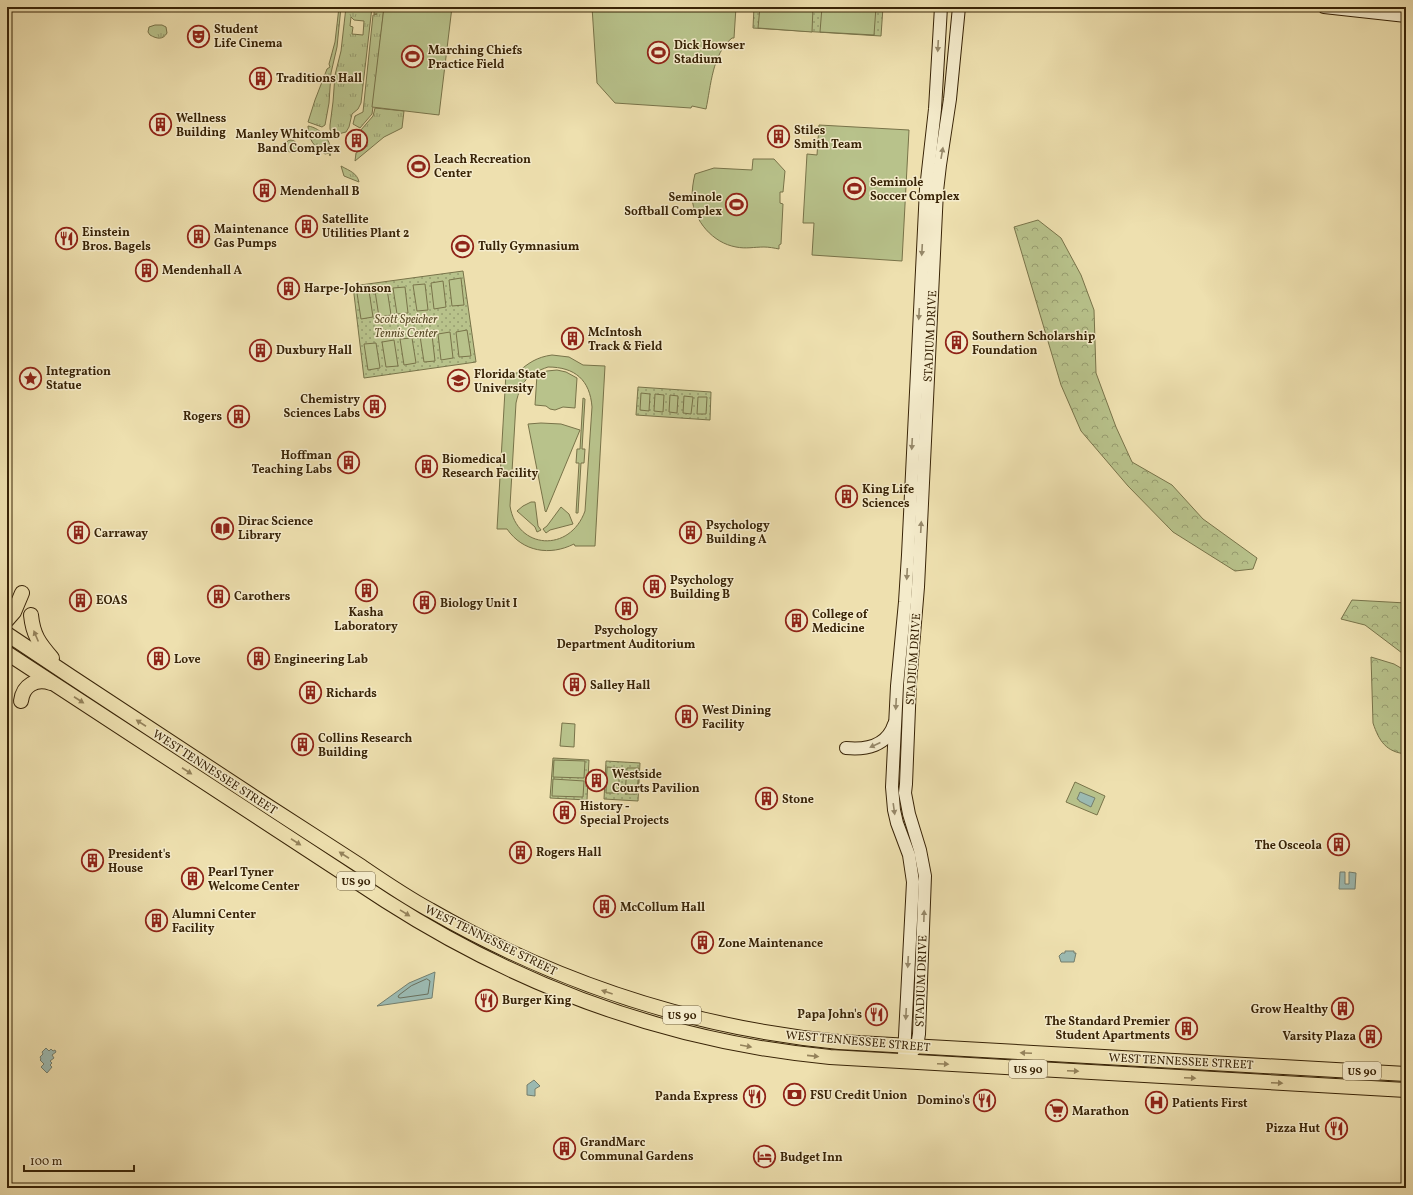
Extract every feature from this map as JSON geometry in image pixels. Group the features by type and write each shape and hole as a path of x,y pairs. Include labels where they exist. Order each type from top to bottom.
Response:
{"main road":[{"name":"STADIUM DRIVE","path":"910,1046 920,1026 925,876 920,850 909,814 905,793 911,672 918,587 930,226 927,175 934,116 940,7"},
{"name":"STADIUM DRIVE","path":"910,1046 913,882 909,855 898,828 894,810 892,787 895,722 905,602 930,226 950,106 959,7"},
{"path":"958,21 965,7"},
{"path":"1324,7 1406,16"},
{"path":"7,620 14,612 22,592"},
{"path":"31,616 34,632 38,642 67,674"},
{"name":"WEST TENNESSEE STREET","path":"7,634 410,899 515,954 566,976 650,1006 702,1020 765,1032 840,1042 1406,1074"},
{"name":"WEST TENNESSEE STREET","path":"7,653 409,915 474,952 521,976 566,995 651,1024 696,1036 790,1053 848,1059 1406,1090"},
{"path":"21,701 21,696 26,689 37,681 44,681 54,684"},
{"path":"846,748 866,748 877,745 886,738 895,722"},
{"path":"904,1062 910,1046"}],"green space":[{"path":"339,7 341,7 337,47 331,73 329,103 325,125 322,127 308,122 327,69 330,67 329,64 335,42"},
{"path":"346,7 372,7 361,103 358,109 352,114 349,127 346,132 338,134 331,132 330,125 335,75 341,51","holes":["351,17 354,20 364,21 363,35 352,34 353,27 350,26"]},
{"path":"374,7 384,7 373,107 372,114 360,128 353,124 355,116 363,112 373,15 377,14 374,14"},
{"name":"Marching Chiefs Practice Field","path":"384,7 452,7 439,115 372,107"},
{"name":"Dick Howser Stadium","path":"592,7 736,7 734,38 732,38 725,45 716,61 706,109 692,106 691,108 615,103 597,83"},
{"path":"754,7 883,7 881,36 753,28"},
{"path":"760,7 813,7 812,32 758,28"},
{"path":"822,7 876,7 874,35 820,32"},
{"path":"162,25 166,27 167,33 164,37 157,38 150,35 148,32 149,27"},
{"path":"375,108 404,111 402,128 384,137 355,161 356,153 367,146 361,137 360,131 373,116"},
{"name":"Seminole Soccer Complex","path":"819,125 909,130 902,261 812,255 814,223 803,223 807,154 817,155"},
{"path":"308,126 313,127 325,136 330,146 330,156 329,153 325,154 312,142 309,135"},
{"path":"289,140 293,140 297,146 293,152 289,152 285,148 285,144"},
{"name":"Seminole Softball Complex","path":"753,159 774,159 785,171 783,192 780,192 780,203 783,204 781,244 779,245 779,249 766,247 740,248 728,245 712,236 696,215 692,198 695,174 714,168 752,170"},
{"path":"341,166 355,174 359,182 344,176"},
{"path":"1038,220 1061,238 1081,275 1094,310 1096,373 1116,427 1132,462 1172,485 1203,519 1257,558 1253,569 1235,571 1173,532 1128,486 1081,431 1061,385 1014,227"},
{"name":"Scott Speicher Tennis Center","path":"463,271 476,362 364,378 353,286"},
{"path":"461,278 464,305 452,306 449,280"},
{"path":"443,281 446,307 434,309 431,283"},
{"path":"425,284 428,310 417,311 413,285"},
{"path":"405,287 408,313 397,314 393,288"},
{"path":"387,289 391,315 379,317 375,291"},
{"path":"369,291 373,317 361,319 357,293"},
{"path":"467,330 471,356 459,357 456,332"},
{"path":"450,332 453,358 441,360 438,334"},
{"path":"432,335 435,361 424,362 420,336"},
{"path":"412,338 416,363 404,365 400,339"},
{"path":"394,340 398,366 386,367 382,342"},
{"path":"376,343 380,368 368,370 364,344"},
{"path":"552,355 569,357 583,365 605,366 595,546 575,546 574,544 565,548 546,551 538,550 521,543 513,537 507,529 497,529 506,373 517,373 533,361","holes":["548,367 566,369 579,377 584,382 591,398 592,407 585,511 578,525 568,534 557,539 544,541 533,538 523,531 515,521 510,506 516,403 520,389 526,379 535,372"]},
{"path":"557,370 566,372 577,378 575,408 563,407 555,410 546,406 535,405 537,375 547,371"},
{"path":"638,387 711,392 710,420 636,415"},
{"path":"641,393 650,394 649,411 640,410"},
{"path":"655,394 664,395 663,412 654,411"},
{"path":"670,395 678,396 677,413 669,412"},
{"path":"684,396 693,397 691,414 683,413"},
{"path":"698,397 707,397 706,414 697,414"},
{"path":"583,398 585,399 582,449 585,449 584,463 581,463 578,513 576,513 579,463 576,463 577,449 580,449"},
{"path":"528,424 561,424 580,430 546,512"},
{"path":"531,502 535,502 538,526 541,530 537,532 535,527 517,511"},
{"path":"561,507 569,514 573,524 550,530 546,533 543,529"},
{"path":"1352,600 1406,603 1406,656 1365,625 1341,619"},
{"path":"1371,657 1394,664 1406,671 1406,754 1393,751 1388,748 1378,735 1373,723"},
{"path":"562,723 575,724 574,747 560,746"},
{"path":"553,758 589,760 587,800 550,798"},
{"path":"554,760 585,761 584,778 553,777"},
{"path":"606,761 640,763 638,801 604,799"},
{"path":"607,767 620,768 618,793 606,793"},
{"path":"627,768 639,768 637,794 625,794"},
{"path":"553,779 584,781 583,797 552,796"},
{"path":"1075,782 1105,796 1097,815 1066,802"}],"water":[{"path":"1080,792 1095,798 1091,807 1077,799"},
{"path":"1340,872 1345,872 1345,884 1349,884 1349,872 1356,873 1355,889 1339,889"},
{"path":"1065,951 1074,951 1074,953 1076,953 1074,962 1061,962 1059,956 1062,953 1065,953"},
{"path":"435,972 432,998 377,1006 409,983"},
{"path":"46,1048 49,1051 51,1049 53,1051 55,1050 56,1052 52,1055 54,1058 50,1061 52,1063 50,1065 52,1067 47,1073 41,1067 44,1064 40,1060 40,1057 43,1054 42,1052"},
{"path":"534,1080 540,1086 535,1089 535,1096 527,1095 527,1085"}],"place":[{"name":"Student Life Cinema","path":"198,36"},
{"name":"Dick Howser Stadium","path":"658,52"},
{"name":"Marching Chiefs Practice Field","path":"412,57"},
{"name":"Traditions Hall","path":"260,78"},
{"name":"Wellness Building","path":"161,125"},
{"name":"Stiles Smith Team","path":"779,137"},
{"name":"Manley Whitcomb Band Complex","path":"356,141"},
{"name":"Leach Recreation Center","path":"418,166"},
{"name":"Seminole Soccer Complex","path":"855,189"},
{"name":"Mendenhall B","path":"264,191"},
{"name":"Seminole Softball Complex","path":"737,204"},
{"name":"Satellite Utilities Plant 2","path":"306,226"},
{"name":"Maintenance Gas Pumps","path":"198,236"},
{"name":"Einstein Bros. Bagels","path":"66,239"},
{"name":"Tully Gymnasium","path":"463,246"},
{"name":"Mendenhall A","path":"146,270"},
{"name":"Harpe-Johnson","path":"289,288"},
{"name":"McIntosh Track & Field","path":"573,339"},
{"name":"Southern Scholarship Foundation","path":"957,343"},
{"name":"Duxbury Hall","path":"260,350"},
{"name":"Integration Statue","path":"31,378"},
{"name":"Florida State University","path":"459,381"},
{"name":"Chemistry Sciences Labs","path":"375,406"},
{"name":"Rogers","path":"238,416"},
{"name":"Hoffman Teaching Labs","path":"348,462"},
{"name":"Biomedical Research Facility","path":"426,466"},
{"name":"King Life Sciences","path":"847,496"},
{"name":"Dirac Science Library","path":"223,528"},
{"name":"Psychology Building A","path":"690,532"},
{"name":"Carraway","path":"78,533"},
{"name":"Psychology Building B","path":"655,587"},
{"name":"Kasha Laboratory","path":"366,591"},
{"name":"Carothers","path":"218,596"},
{"name":"EOAS","path":"80,600"},
{"name":"Biology Unit I","path":"425,603"},
{"name":"Psychology Department Auditorium","path":"626,609"},
{"name":"College of Medicine","path":"796,621"},
{"name":"Love","path":"158,659"},
{"name":"Engineering Lab","path":"258,659"},
{"name":"Salley Hall","path":"575,685"},
{"name":"Richards","path":"311,693"},
{"name":"West Dining Facility","path":"687,717"},
{"name":"Collins Research Building","path":"303,745"},
{"name":"Westside Courts Pavilion","path":"597,781"},
{"name":"Stone","path":"766,799"},
{"name":"History - Special Projects","path":"564,813"},
{"name":"The Osceola","path":"1338,845"},
{"name":"Rogers Hall","path":"521,852"},
{"name":"President's House","path":"92,861"},
{"name":"Pearl Tyner Welcome Center","path":"193,879"},
{"name":"McCollum Hall","path":"605,907"},
{"name":"Alumni Center Facility","path":"156,921"},
{"name":"Zone Maintenance","path":"703,943"},
{"name":"Burger King","path":"487,1000"},
{"name":"Grow Healthy","path":"1343,1009"},
{"name":"Papa John's","path":"877,1014"},
{"name":"The Standard Premier Student Apartments","path":"1186,1028"},
{"name":"Varsity Plaza","path":"1371,1036"},
{"name":"FSU Credit Union","path":"794,1095"},
{"name":"Panda Express","path":"754,1096"},
{"name":"Domino's","path":"985,1100"},
{"name":"Patients First","path":"1157,1103"},
{"name":"Marathon","path":"1057,1111"},
{"name":"Pizza Hut","path":"1336,1128"},
{"name":"GrandMarc Communal Gardens","path":"564,1149"},
{"name":"Budget Inn","path":"764,1157"}]}
